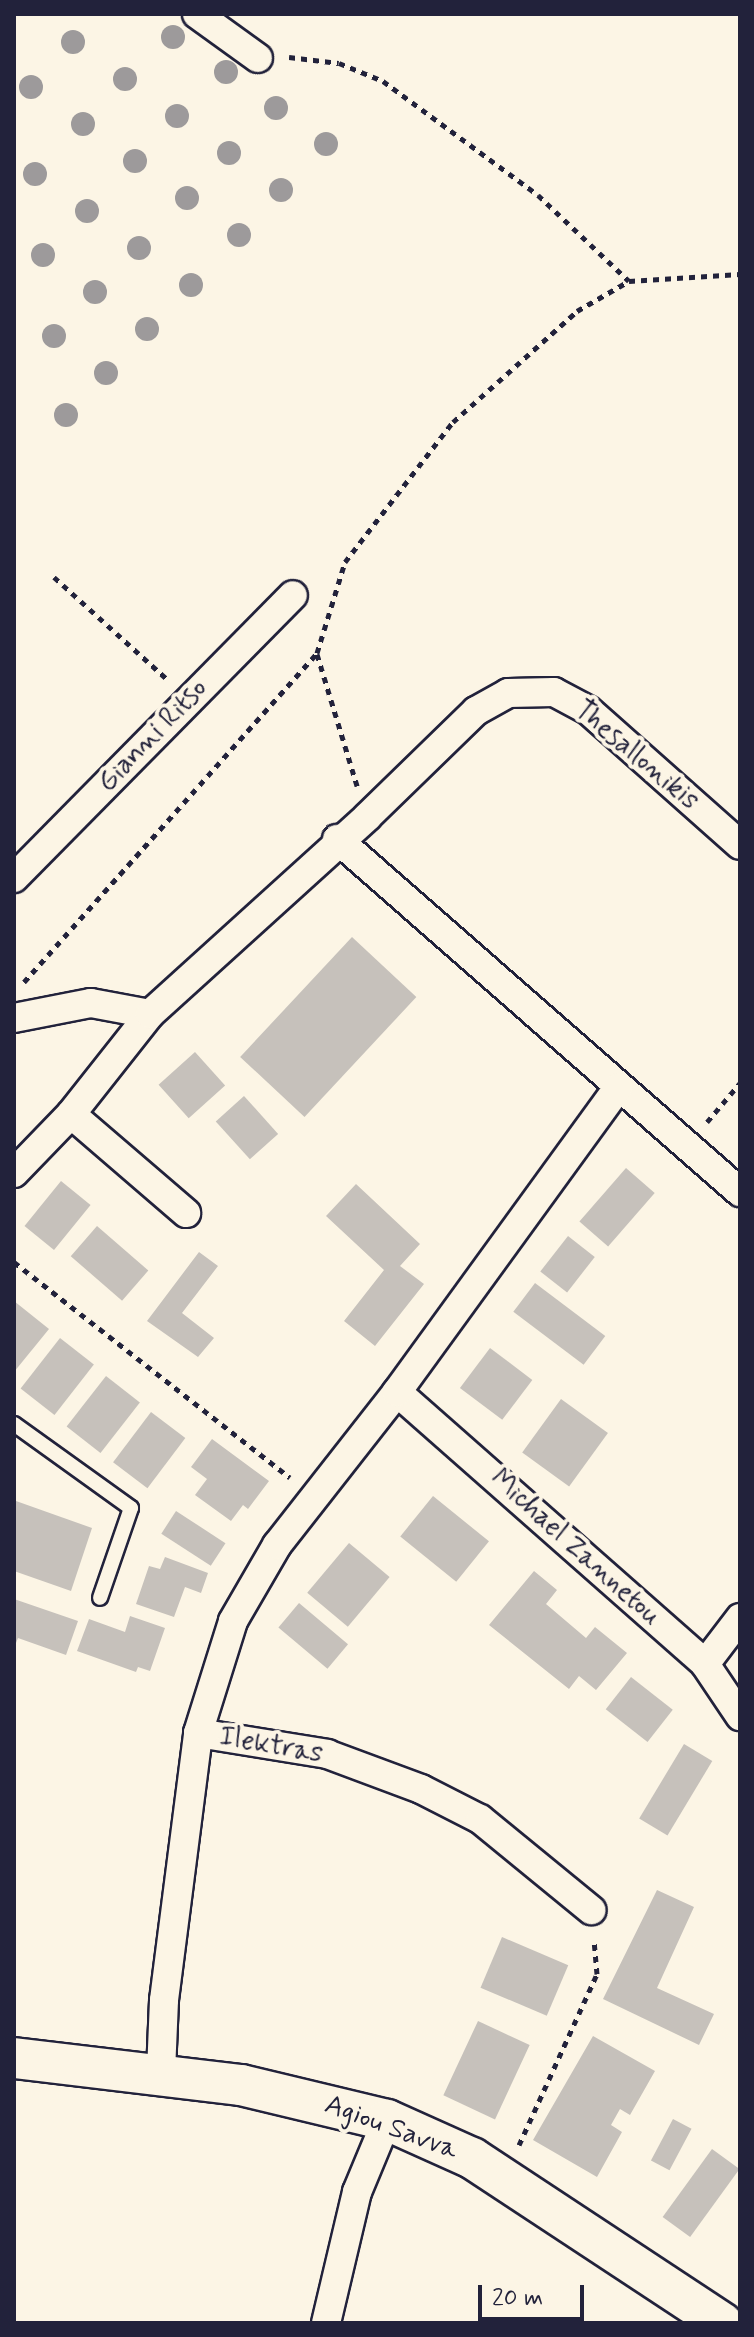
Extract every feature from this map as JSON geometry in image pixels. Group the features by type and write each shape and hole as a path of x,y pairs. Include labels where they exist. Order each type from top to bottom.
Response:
{"street":[{"path":"197,14 258,58"},
{"name":"Gianni Ritso","path":"14,878 293,595"},
{"name":"Thesallonikis","path":"14,1173 71,1114 150,1014 337,839 367,817 476,711 508,693 532,690 554,692 588,710 740,845"},
{"path":"337,839 740,1192"},
{"path":"14,1018 91,1003 150,1014"},
{"path":"198,1733 233,1621 277,1545 397,1392 618,1088"},
{"path":"71,1114 186,1213"},
{"name":"Michael Zannetou","path":"397,1392 705,1664 740,1716"},
{"path":"705,1664 740,1618"},
{"name":"Ilektras","path":"161,2072 164,2000 198,1733 327,1754 421,1789 480,1819 591,1910"},
{"name":"Agiou Savva","path":"14,2058 161,2072 322,2101 387,2120 504,2179 722,2323"},
{"path":"326,2323 357,2192 387,2120"}],"lane":[{"path":"14,1424 131,1508 100,1598"}],"path":[{"path":"258,58 339,63 383,81 538,195 629,281"},
{"path":"14,993 317,653 345,562 453,422 577,311 629,281 740,274"},
{"path":"54,577 189,698"},
{"path":"317,653 367,817"},
{"path":"686,1146 740,1083"},
{"path":"14,1262 314,1497"},
{"path":"504,2179 597,1974 591,1910"}],"building":[{"path":"352,937 416,997 305,1117 240,1057"},
{"path":"195,1052 225,1085 189,1118 159,1085"},
{"path":"244,1096 278,1134 250,1159 216,1121"},
{"path":"626,1168 655,1193 608,1247 579,1222"},
{"path":"61,1181 91,1205 54,1250 24,1226"},
{"path":"356,1184 420,1244 400,1266 424,1284 375,1346 344,1321 384,1270 326,1216"},
{"path":"97,1226 148,1271 122,1301 71,1256"},
{"path":"568,1236 595,1257 567,1292 540,1271"},
{"path":"199,1252 218,1266 182,1313 214,1338 198,1357 147,1321"},
{"path":"535,1283 605,1336 584,1365 513,1312"},
{"path":"14,1301 49,1329 14,1372"},
{"path":"60,1338 94,1364 54,1415 21,1388"},
{"path":"490,1348 532,1380 502,1420 460,1388"},
{"path":"106,1376 140,1402 100,1453 67,1426"},
{"path":"561,1399 608,1433 569,1486 522,1452"},
{"path":"151,1412 185,1438 147,1488 113,1462"},
{"path":"212,1439 269,1481 248,1509 243,1505 231,1521 195,1495 207,1479 191,1467"},
{"path":"433,1496 489,1541 456,1582 400,1536"},
{"path":"16,1501 92,1528 71,1591 14,1571"},
{"path":"176,1511 225,1543 211,1566 161,1534"},
{"path":"349,1543 390,1577 348,1627 307,1593"},
{"path":"165,1557 208,1573 201,1593 185,1587 174,1617 136,1604 149,1566 160,1569"},
{"path":"534,1571 557,1590 546,1604 586,1638 595,1627 627,1653 596,1690 579,1676 569,1689 489,1625"},
{"path":"14,1599 78,1621 66,1655 18,1638 14,1648"},
{"path":"299,1603 348,1644 327,1669 278,1628"},
{"path":"130,1616 165,1628 150,1671 138,1667 136,1672 77,1651 89,1619 125,1632"},
{"path":"631,1677 673,1710 648,1742 606,1709"},
{"path":"684,1744 712,1761 667,1836 639,1819"},
{"path":"657,1890 694,1907 657,1988 714,2014 699,2045 603,1999"},
{"path":"502,1937 568,1965 547,2016 481,1988"},
{"path":"478,2021 530,2045 495,2119 443,2095"},
{"path":"593,2036 655,2071 630,2115 620,2109 611,2125 622,2132 597,2177 533,2140"},
{"path":"673,2119 692,2129 669,2170 651,2160"},
{"path":"712,2149 740,2169 690,2237 663,2217"}]}
